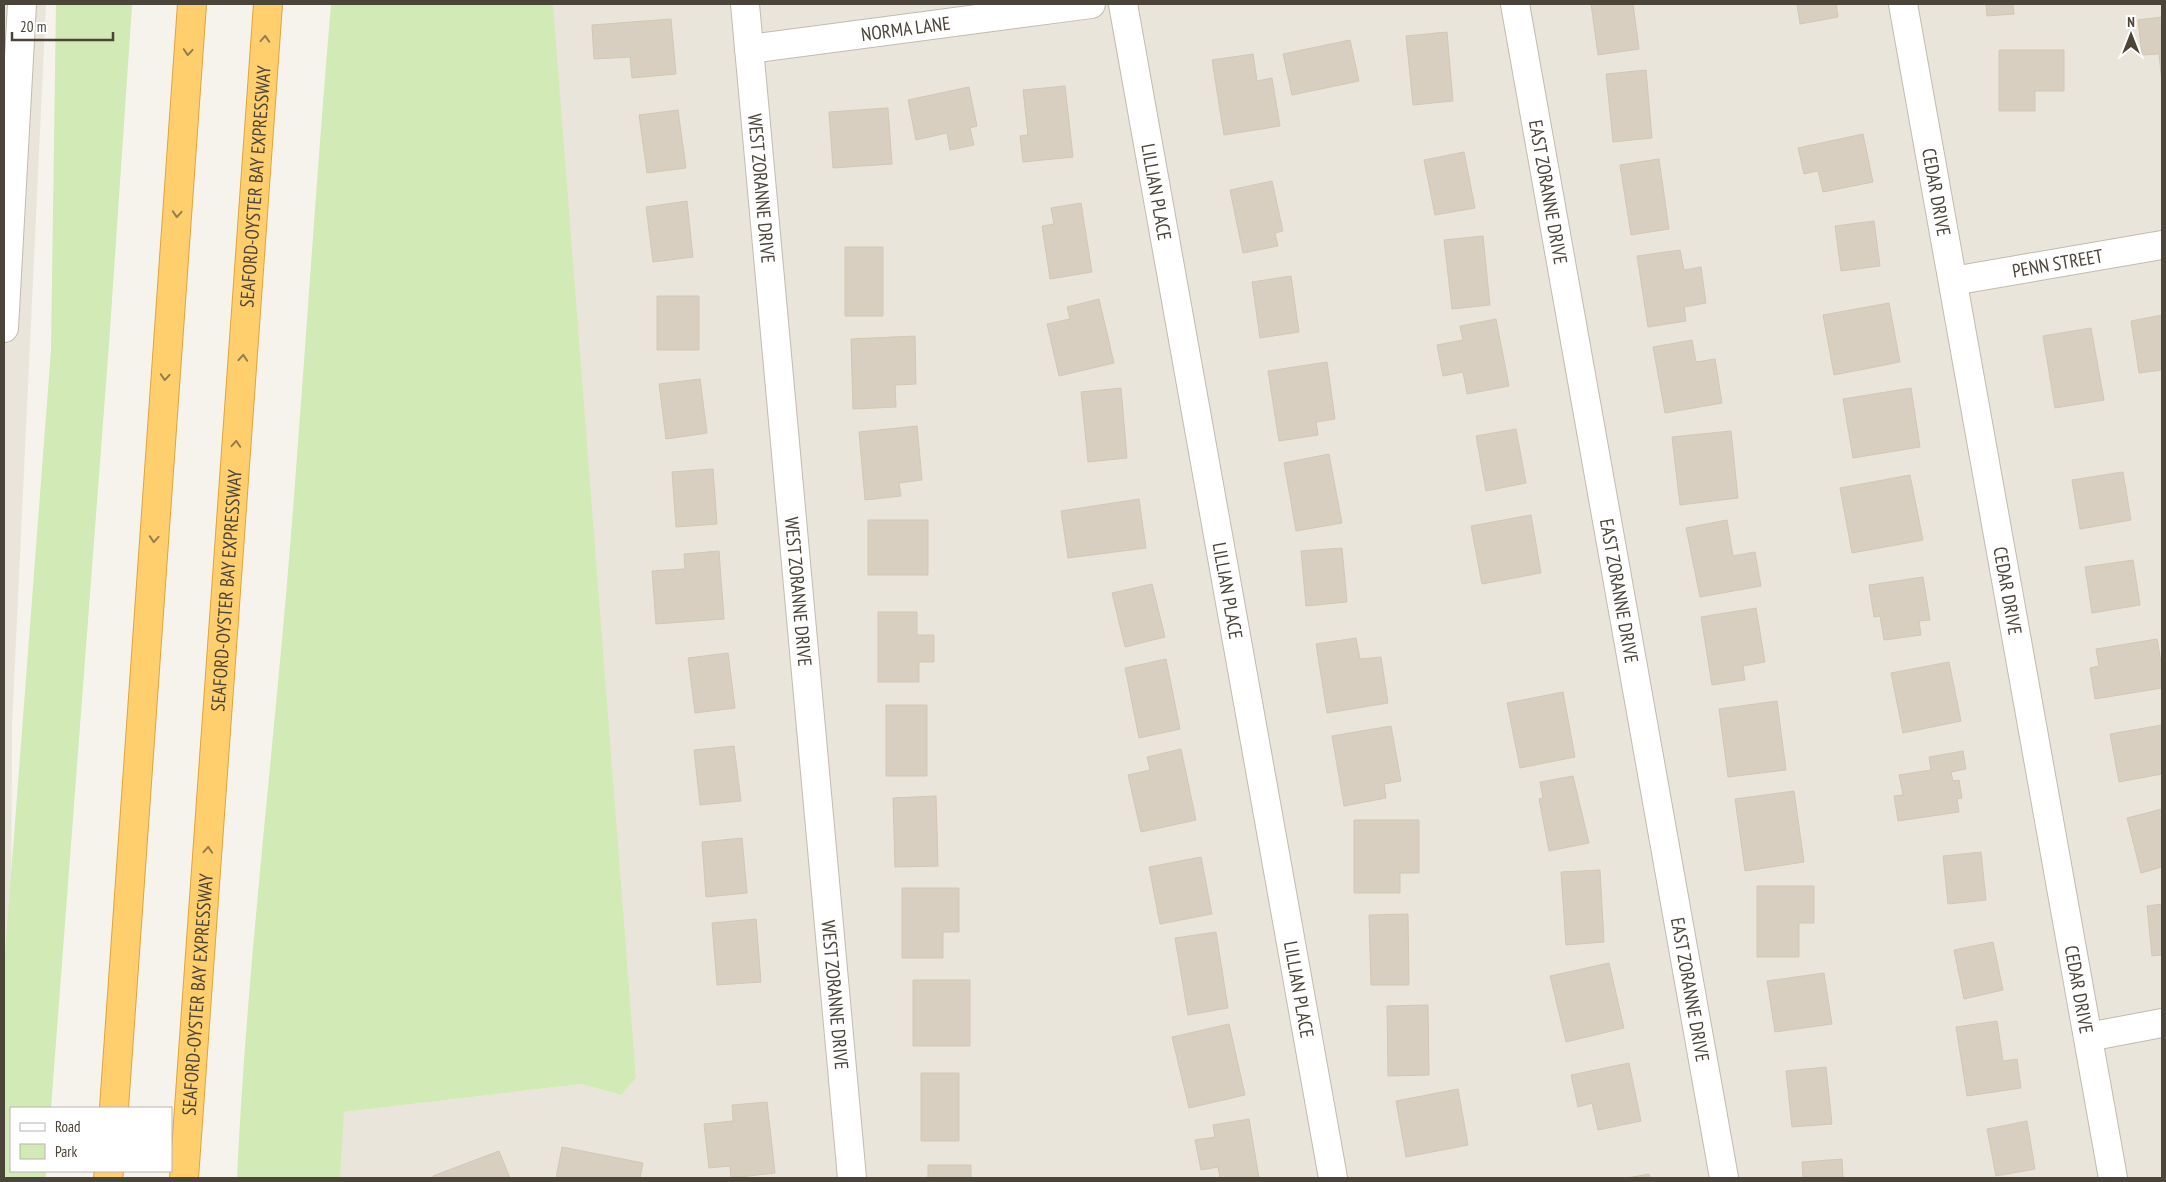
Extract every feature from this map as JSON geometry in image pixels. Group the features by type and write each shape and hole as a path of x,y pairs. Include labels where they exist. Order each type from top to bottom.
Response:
{"highway":[{"path":"114,1107 192,4"},
{"name":"SEAFORD-OYSTER BAY EXPRESSWAY","path":"184,1178 268,4"}],"street":[{"path":"4,328 22,4"},
{"name":"WEST ZORANNE DRIVE","path":"745,4 852,1178"},
{"name":"NORMA LANE","path":"749,49 1091,4"},
{"name":"LILLIAN PLACE","path":"1124,4 1333,1178"},
{"name":"EAST ZORANNE DRIVE","path":"1515,4 1724,1178"},
{"name":"CEDAR DRIVE","path":"1903,4 2113,1178"},
{"name":"PENN STREET","path":"1953,281 2162,245"},
{"path":"2088,1037 2162,1024"}],"shaded area":[{"path":"4,4 46,4 12,725 10,1178 4,1178"},
{"path":"547,4 2162,4 2162,1178 335,1178 344,1112 581,1084 621,1095 636,1078"}],"green space":[{"path":"56,4 132,4 109,344 51,1107 10,1107 10,1172 46,1172 46,1178 4,1178 4,967 51,350"},
{"path":"331,4 553,4 636,1078 621,1095 581,1084 344,1112 340,1178 237,1178 247,1017 291,535"}],"building":[{"path":"1591,4 1633,4 1639,49 1598,55"},
{"path":"1797,4 1836,4 1838,17 1800,24"},
{"path":"1986,4 2013,4 2014,14 1987,16"},
{"path":"2162,17 2162,83 2159,54 2142,55 2138,20"},
{"path":"671,19 676,74 632,78 630,57 594,59 592,25"},
{"path":"1447,32 1453,101 1413,105 1406,36"},
{"path":"1350,40 1359,81 1292,95 1283,54"},
{"path":"1999,50 2064,50 2064,91 2035,91 2035,111 1999,111"},
{"path":"1253,54 1257,81 1272,78 1280,126 1224,135 1212,60"},
{"path":"1646,70 1652,138 1613,142 1606,74"},
{"path":"1065,86 1073,157 1023,162 1020,136 1028,135 1023,90"},
{"path":"969,87 977,126 970,128 974,145 950,150 947,133 916,140 908,100"},
{"path":"888,108 892,164 833,168 829,112"},
{"path":"678,110 686,168 647,173 639,115"},
{"path":"1863,134 1873,182 1823,192 1818,171 1804,174 1798,148"},
{"path":"1464,152 1475,208 1435,215 1424,160"},
{"path":"1659,159 1669,229 1631,235 1620,165"},
{"path":"1272,181 1283,231 1275,233 1278,246 1243,253 1230,190"},
{"path":"687,201 693,257 653,262 646,207"},
{"path":"1081,203 1092,272 1050,279 1042,226 1054,224 1051,208"},
{"path":"1874,221 1880,266 1841,271 1835,226"},
{"path":"1483,236 1490,305 1452,309 1444,240"},
{"path":"845,247 883,247 883,316 845,316"},
{"path":"1680,250 1684,270 1701,267 1706,303 1684,307 1686,321 1648,327 1637,256"},
{"path":"1291,276 1299,332 1260,338 1252,282"},
{"path":"657,296 699,296 699,350 657,350"},
{"path":"1099,299 1114,363 1059,376 1047,324 1070,319 1067,307"},
{"path":"1889,303 1900,362 1834,375 1823,315"},
{"path":"2162,315 2162,370 2139,373 2131,321"},
{"path":"1496,319 1509,386 1467,394 1463,372 1443,376 1437,345 1463,340 1460,326"},
{"path":"2091,328 2104,400 2055,408 2043,336"},
{"path":"915,336 916,384 895,385 896,407 853,409 851,339"},
{"path":"1692,340 1696,362 1715,359 1722,403 1665,413 1653,347"},
{"path":"1327,362 1335,419 1316,422 1318,435 1279,441 1268,371"},
{"path":"700,379 707,433 666,439 659,384"},
{"path":"1121,388 1127,458 1088,462 1081,392"},
{"path":"1911,388 1920,447 1853,458 1843,399"},
{"path":"917,426 922,480 899,483 901,496 865,500 859,432"},
{"path":"1516,429 1526,483 1486,491 1476,436"},
{"path":"1731,431 1738,498 1680,505 1672,437"},
{"path":"1329,454 1342,523 1296,531 1284,463"},
{"path":"713,469 717,524 676,527 672,472"},
{"path":"2123,472 2131,520 2080,529 2072,480"},
{"path":"1910,475 1923,540 1852,553 1840,488"},
{"path":"1139,499 1146,548 1068,558 1061,511"},
{"path":"1531,515 1541,573 1482,584 1471,526"},
{"path":"868,520 928,520 928,575 868,575"},
{"path":"1727,520 1733,556 1755,552 1761,586 1700,597 1686,528"},
{"path":"1342,548 1347,602 1306,606 1301,551"},
{"path":"719,551 724,619 656,624 652,571 685,569 684,554"},
{"path":"2133,560 2140,605 2092,613 2085,567"},
{"path":"1923,577 1930,620 1919,621 1921,635 1884,640 1880,616 1874,617 1869,585"},
{"path":"1152,584 1165,637 1125,647 1112,593"},
{"path":"1756,608 1765,662 1743,666 1745,680 1712,685 1701,617"},
{"path":"878,612 917,612 917,635 934,635 934,662 919,662 919,682 878,682"},
{"path":"1356,638 1360,659 1381,657 1388,703 1327,713 1316,644"},
{"path":"2157,639 2162,668 2162,688 2095,699 2090,668 2099,666 2096,649"},
{"path":"728,653 735,708 695,713 688,658"},
{"path":"1166,659 1180,729 1139,738 1125,668"},
{"path":"1949,662 1961,721 1903,733 1891,673"},
{"path":"1563,692 1575,757 1520,768 1507,703"},
{"path":"1777,701 1786,770 1728,777 1719,709"},
{"path":"886,705 927,705 927,776 886,776"},
{"path":"2162,725 2162,774 2119,782 2110,734"},
{"path":"1391,726 1401,781 1384,784 1386,798 1344,806 1332,736"},
{"path":"734,746 741,801 700,805 694,750"},
{"path":"1181,749 1196,820 1141,832 1128,775 1150,770 1147,757"},
{"path":"1963,751 1966,769 1951,772 1953,781 1959,780 1962,798 1957,799 1959,812 1898,821 1894,796 1903,795 1899,775 1931,770 1929,757"},
{"path":"1573,776 1589,843 1549,851 1539,799 1543,798 1540,782"},
{"path":"1794,791 1804,862 1745,871 1735,799"},
{"path":"936,796 938,866 895,867 893,798"},
{"path":"2162,809 2162,867 2141,873 2127,818"},
{"path":"1354,820 1419,820 1419,873 1400,873 1400,893 1354,893"},
{"path":"742,838 747,893 706,897 702,842"},
{"path":"1981,852 1986,900 1948,904 1943,856"},
{"path":"1201,857 1212,914 1160,924 1149,867"},
{"path":"1600,870 1604,942 1566,945 1561,872"},
{"path":"1757,886 1814,886 1814,923 1799,923 1799,957 1757,957"},
{"path":"902,888 959,888 959,932 943,932 943,958 902,958"},
{"path":"2162,904 2162,955 2152,956 2147,906"},
{"path":"1408,914 1409,985 1371,985 1369,915"},
{"path":"756,919 761,982 717,985 712,923"},
{"path":"1216,932 1228,1008 1188,1015 1175,938"},
{"path":"1993,942 2003,990 1964,999 1954,950"},
{"path":"1609,963 1624,1028 1566,1042 1550,976"},
{"path":"1824,973 1832,1024 1775,1032 1767,981"},
{"path":"913,980 970,980 970,1046 913,1046"},
{"path":"1428,1005 1429,1075 1388,1076 1387,1006"},
{"path":"1997,1021 2003,1061 2017,1059 2021,1088 1967,1096 1956,1027"},
{"path":"1229,1024 1245,1095 1189,1108 1172,1037"},
{"path":"1629,1063 1641,1121 1598,1130 1592,1103 1578,1107 1571,1075"},
{"path":"1826,1067 1832,1124 1792,1127 1786,1071"},
{"path":"921,1073 959,1073 959,1141 921,1141"},
{"path":"1458,1089 1468,1145 1406,1157 1396,1101"},
{"path":"767,1102 775,1173 731,1178 730,1166 709,1168 704,1124 733,1121 732,1105"},
{"path":"1249,1119 1259,1178 1220,1178 1218,1167 1201,1170 1195,1140 1215,1137 1213,1125"},
{"path":"2027,1121 2035,1169 1996,1176 1987,1129"},
{"path":"562,1147 643,1163 640,1178 556,1178"},
{"path":"499,1151 510,1178 433,1178 433,1176"},
{"path":"1842,1159 1843,1178 1803,1178 1802,1162"},
{"path":"928,1165 971,1165 971,1178 928,1178"},
{"path":"1649,1174 1650,1178 1627,1178"}]}
